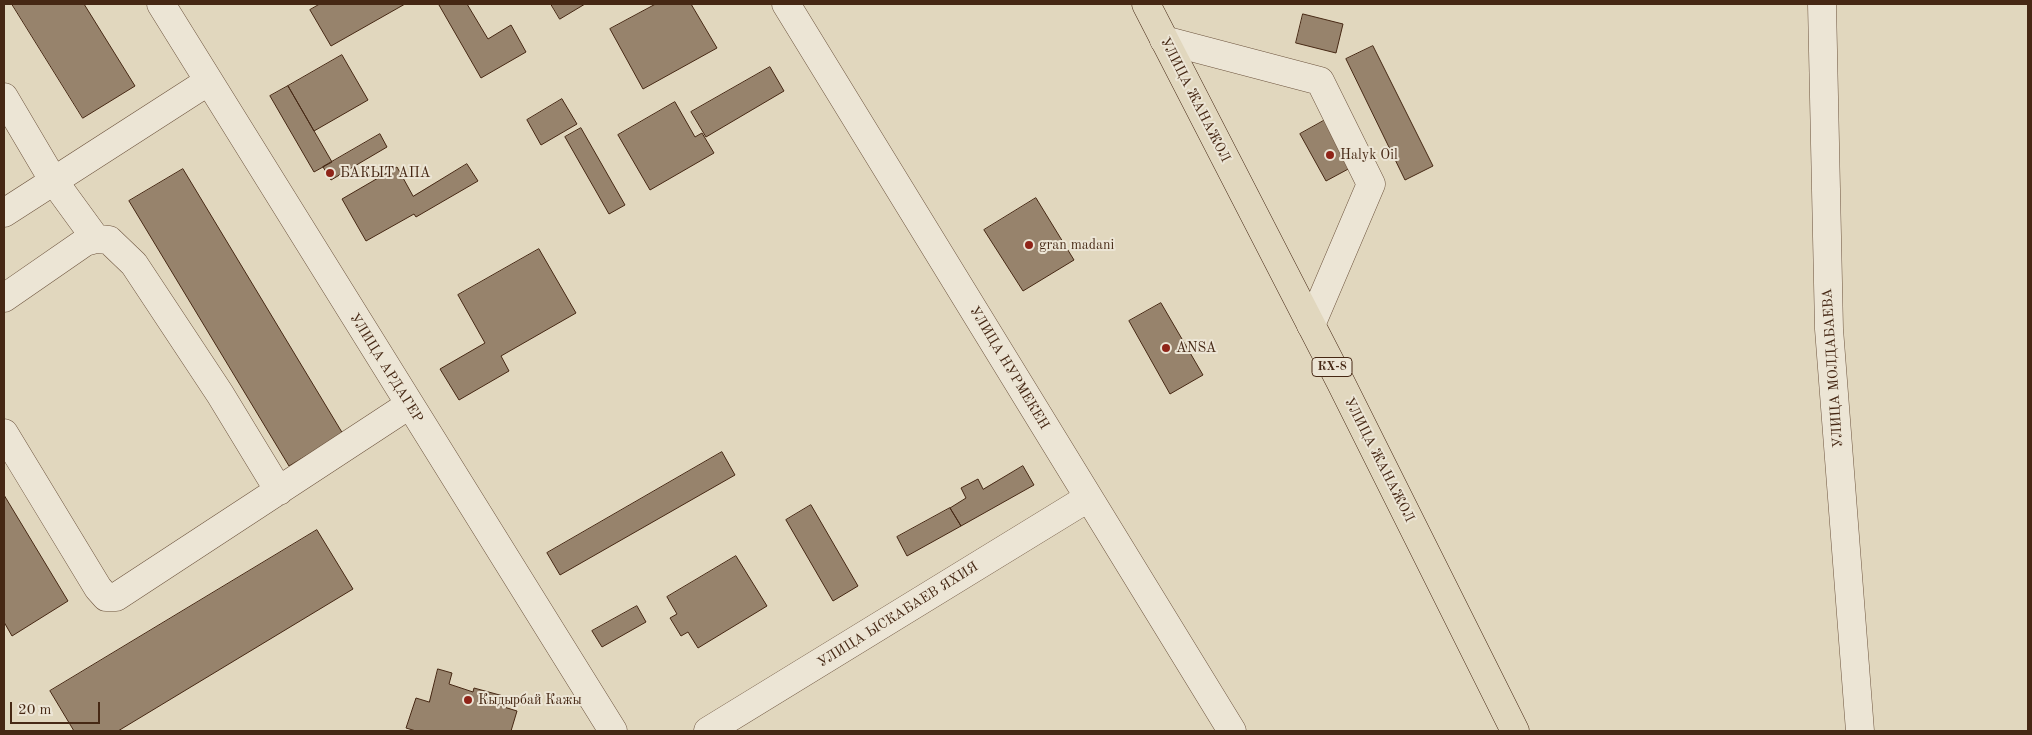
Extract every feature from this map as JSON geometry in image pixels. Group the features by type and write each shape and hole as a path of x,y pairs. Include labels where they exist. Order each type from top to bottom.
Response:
{"main road":[{"name":"УЛИЦА ЖАНАЖОЛ","path":"1146,4 1311,325 1515,731"}],"street":[{"name":"УЛИЦА АРДАГЕР","path":"161,4 613,731"},
{"name":"УЛИЦА НУРМЕКЕН","path":"786,4 1232,731"},
{"name":"УЛИЦА МОЛДАБАЕВА","path":"1822,4 1829,329 1860,731"},
{"path":"1164,40 1320,80 1371,184 1311,325"},
{"path":"4,212 209,81"},
{"path":"4,97 53,180 96,240"},
{"path":"4,298 85,242 109,240 134,264 220,394 279,491"},
{"path":"4,433 98,588 106,597 116,597 409,405"},
{"name":"УЛИЦА ЫСКАБАЕВ ЯХИЯ","path":"708,731 1088,498"}],"building":[{"path":"12,4 84,4 135,86 83,118"},
{"path":"320,4 405,4 331,46 310,10"},
{"path":"467,4 488,39 511,25 526,52 481,78 439,5"},
{"path":"551,4 585,4 560,19"},
{"path":"656,4 691,4 717,48 643,89 610,29"},
{"path":"1303,14 1343,24 1336,53 1296,43"},
{"path":"1373,46 1433,166 1405,180 1346,59"},
{"path":"342,55 368,100 314,131 288,86"},
{"path":"770,67 784,91 706,137 691,112"},
{"path":"288,86 332,162 314,172 270,96"},
{"path":"562,99 577,124 541,145 527,120"},
{"path":"675,102 695,137 702,133 714,153 650,190 618,135"},
{"path":"1327,119 1352,167 1326,181 1300,134"},
{"path":"581,128 625,205 609,214 565,137"},
{"path":"380,134 387,147 331,180 323,167"},
{"path":"467,164 478,181 416,217 414,214 366,241 342,199 397,167 413,196"},
{"path":"183,169 343,434 289,466 129,201"},
{"name":"gran madani","path":"1036,198 1074,260 1023,291 984,230"},
{"path":"539,249 576,313 501,356 509,371 459,400 440,369 485,343 458,295"},
{"name":"ANSA","path":"1161,303 1203,375 1170,394 1129,321"},
{"path":"722,452 735,475 560,575 547,553"},
{"path":"1023,466 1034,485 961,526 950,508 966,498 961,488 978,479 983,489"},
{"path":"4,495 68,601 12,636 4,622"},
{"path":"811,505 858,586 833,601 786,520"},
{"path":"950,508 961,526 907,556 897,537"},
{"path":"317,530 353,589 118,731 74,731 50,691"},
{"path":"736,556 767,606 698,648 688,632 681,636 670,618 677,614 667,597"},
{"path":"637,606 646,622 602,647 592,631"},
{"name":"Кыдырбай Кажы","path":"438,669 452,673 449,684 473,692 474,688 507,697 504,707 517,711 511,731 416,731 406,728 416,698 429,702"}],"place":[{"name":"Halyk Oil","path":"1330,155"},
{"name":"БАКЫТ АПА","path":"330,173"},
{"name":"gran madani","path":"1029,245"},
{"name":"ANSA","path":"1166,348"},
{"name":"Кыдырбай Кажы","path":"468,700"}]}
